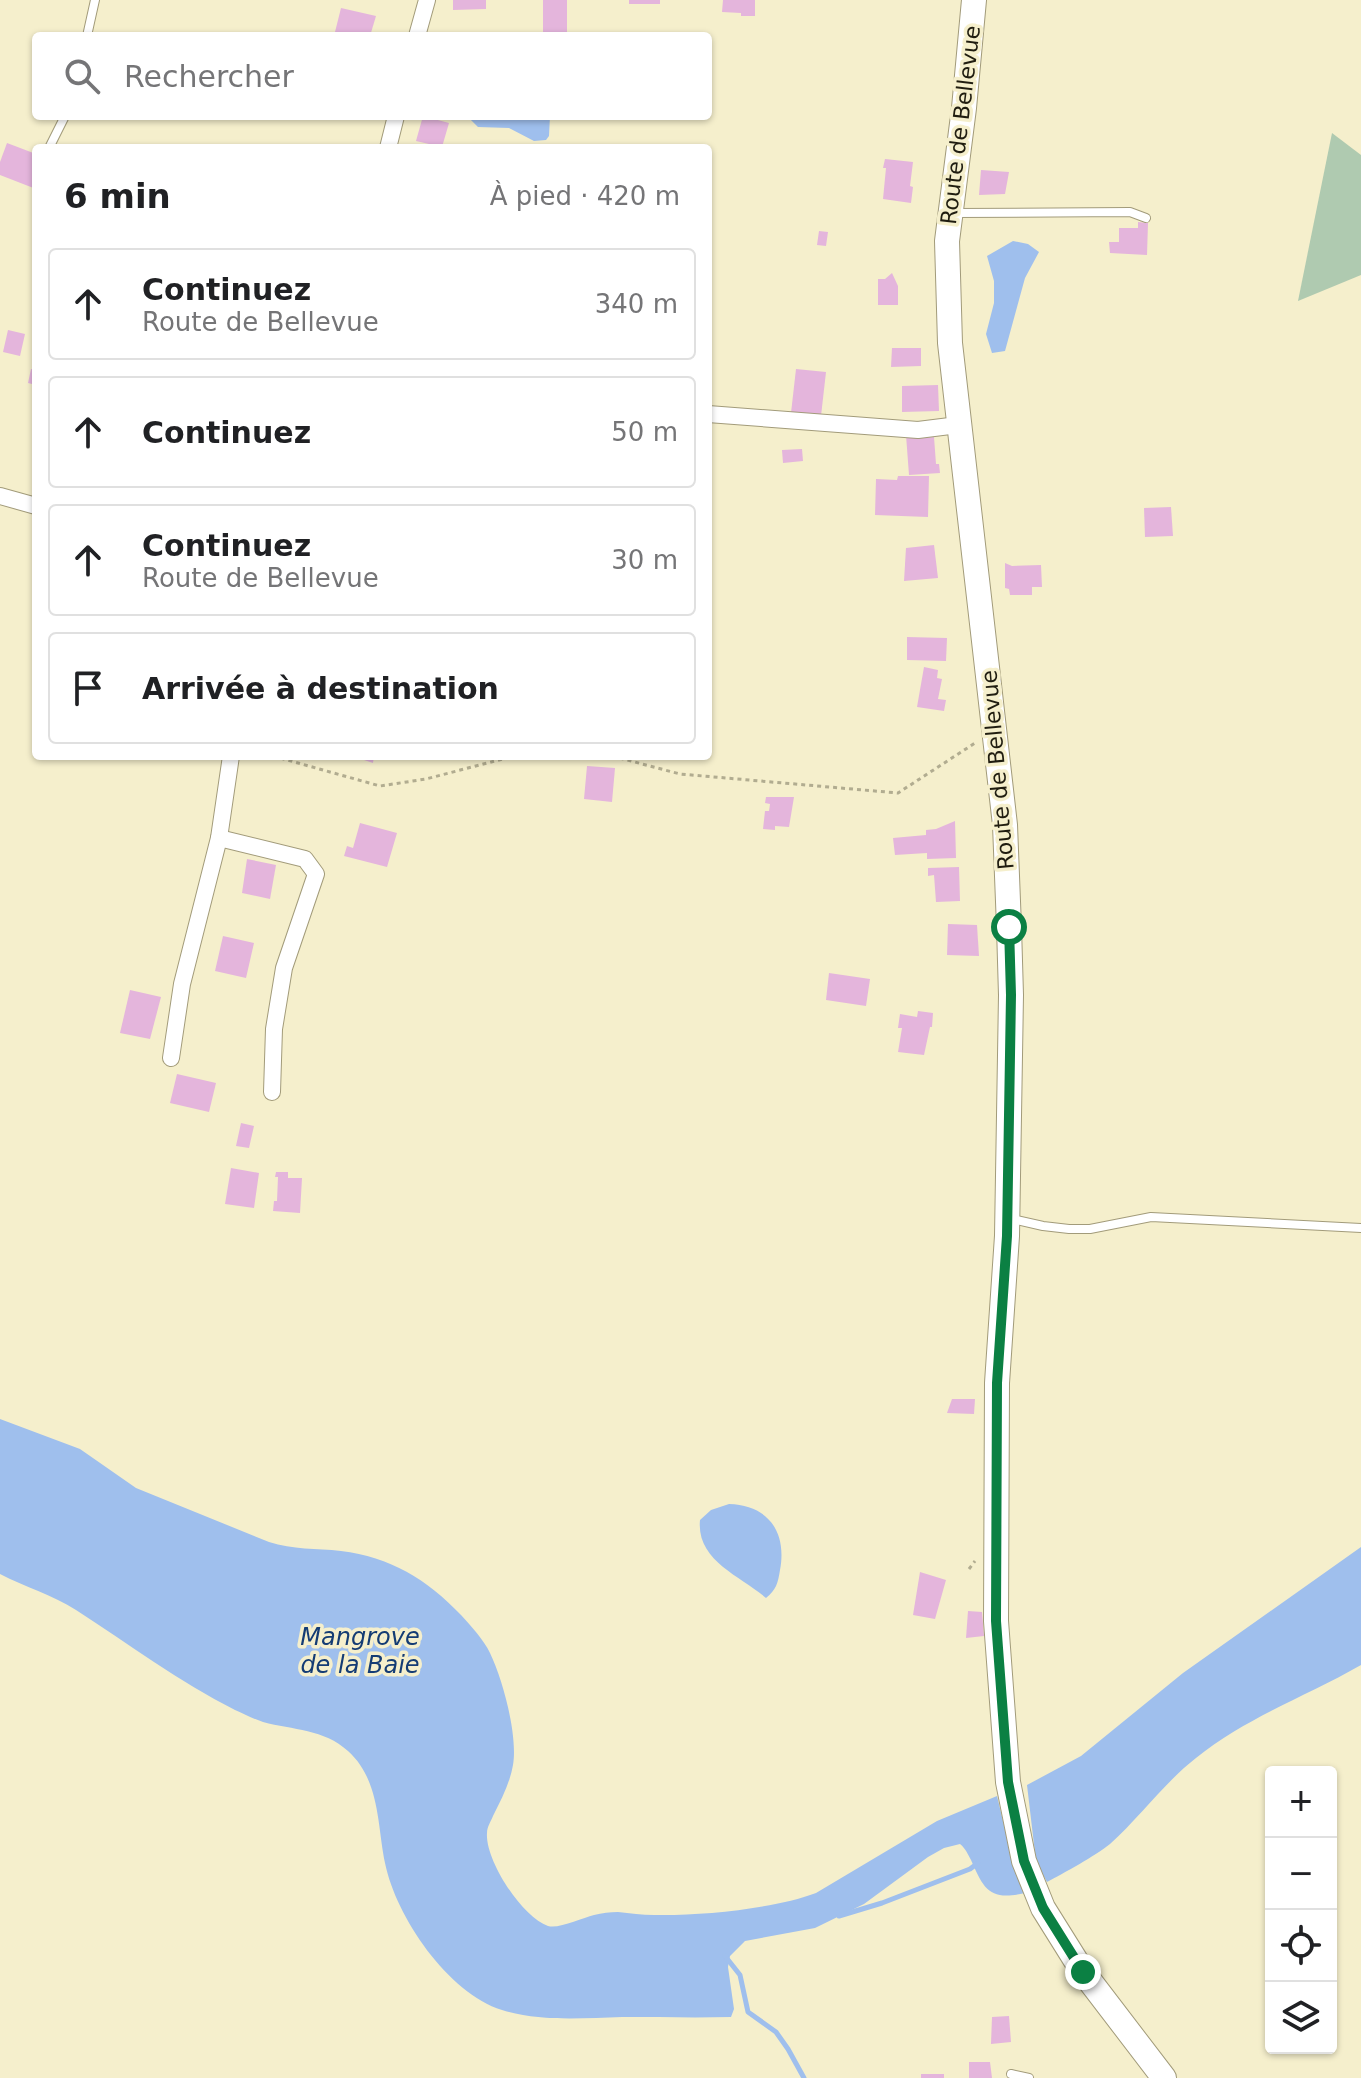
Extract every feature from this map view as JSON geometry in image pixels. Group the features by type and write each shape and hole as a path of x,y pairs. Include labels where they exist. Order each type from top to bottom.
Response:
{"main road":[{"name":"Route de Bellevue","path":"974,0 947,241 950,343 958,425 1005,825 1011,995 1007,1217 997,1383 996,1621 1008,1782 1024,1861 1043,1908 1083,1972 1164,2078"}],"street":[{"path":"418,32 427,0"},
{"path":"389,144 395,120"},
{"path":"712,414 918,430 958,425"},
{"path":"0,496 32,505"},
{"path":"171,1058 182,984 219,838 230,760"},
{"path":"219,838 305,859 316,874 284,968 274,1029 272,1092"}],"lane":[{"path":"88,32 95,0"},
{"path":"51,144 63,120"},
{"path":"949,213 1130,212 1146,218"},
{"path":"1007,1217 1069,1229 1090,1229 1151,1217 1361,1228"},
{"path":"1011,2074 1029,2078"}],"path":[{"path":"627,760 680,774 898,793 995,730"},
{"path":"287,760 380,786 426,779 499,760"}],"green space":[{"path":"1332,133 1361,155 1361,275 1298,301"}],"water":[{"path":"471,120 550,120 546,140 534,141 509,128 478,127"},
{"path":"1013,241 1028,244 1039,252 1025,278 1005,351 992,353 986,334 994,303 994,281 987,256"},
{"name":"Mangrove de la Baie","path":"0,1419 80,1449 136,1488 269,1542 359,1554 392,1564 448,1602 477,1633 490,1653 500,1678 511,1724 512,1772 487,1831 492,1858 517,1900 538,1921 553,1927 606,1913 715,1913 799,1899 816,1893 937,1821 997,1796 1012,1858 1035,1853 1027,1785 1081,1756 1183,1673 1361,1547 1361,1665 1256,1719 1215,1744 1173,1778 1110,1844 1088,1859 1047,1882 1037,1864 1025,1893 1004,1895 990,1891 960,1844 928,1857 864,1904 815,1928 745,1941 730,1956 728,1967 734,2009 731,2017 562,2018 516,2014 482,2001 462,1987 427,1950 413,1929 391,1884 372,1789 366,1775 348,1751 318,1734 263,1722 235,1710 174,1675 67,1605 0,1574"},
{"path":"729,1504 755,1510 765,1516 777,1533 781,1544 779,1575 774,1589 766,1598 722,1566 705,1546 700,1520 711,1510"}],"building":[{"path":"453,0 486,0 486,9 453,10"},
{"path":"543,0 567,0 567,32 543,32"},
{"path":"629,0 660,0 660,4 629,4"},
{"path":"723,0 755,0 755,16 722,12"},
{"path":"341,8 376,16 371,32 335,32"},
{"path":"422,120 449,123 443,144 416,141"},
{"path":"7,143 32,152 32,187 0,175 0,162"},
{"path":"885,159 913,162 911,203 883,199"},
{"path":"981,170 1009,172 1005,194 979,195"},
{"path":"1138,222 1148,223 1147,255 1110,253 1109,242 1119,242 1119,228 1138,228"},
{"path":"819,231 828,232 826,246 817,245"},
{"path":"892,273 898,286 898,305 878,305 878,279 885,279"},
{"path":"8,330 25,334 20,356 3,352"},
{"path":"892,348 921,348 921,366 891,367"},
{"path":"796,369 826,372 821,416 791,413"},
{"path":"938,385 939,411 902,412 902,386"},
{"path":"906,435 934,437 936,464 939,464 940,473 909,475"},
{"path":"802,449 803,461 783,463 782,450"},
{"path":"898,476 929,476 928,517 875,515 876,479 897,480"},
{"path":"1171,507 1173,536 1145,537 1144,508"},
{"path":"934,545 938,578 904,581 906,548"},
{"path":"1005,563 1012,566 1041,565 1042,587 1032,587 1032,595 1010,595 1009,589 1005,588"},
{"path":"907,637 947,638 946,661 907,660"},
{"path":"924,667 938,670 937,678 942,679 938,699 946,700 944,711 917,707"},
{"path":"587,766 615,768 612,802 584,799"},
{"path":"766,797 794,797 789,827 763,829 765,811 769,811 770,804 765,803"},
{"path":"955,821 956,858 927,859 927,853 895,855 893,838 926,835 926,830"},
{"path":"360,823 397,833 387,867 344,856 347,846 353,848"},
{"path":"247,859 276,865 270,899 242,893"},
{"path":"959,867 960,901 936,902 934,875 928,876 928,868"},
{"path":"948,924 977,925 979,956 947,955"},
{"path":"223,936 254,943 246,978 215,971"},
{"path":"829,973 870,979 866,1006 826,1000"},
{"path":"130,990 161,997 150,1039 120,1033"},
{"path":"918,1011 933,1013 924,1055 898,1052 902,1028 898,1028 900,1014 917,1017"},
{"path":"177,1074 216,1083 209,1112 170,1103"},
{"path":"241,1123 254,1126 249,1148 236,1146"},
{"path":"231,1168 259,1173 254,1208 225,1204"},
{"path":"276,1172 288,1172 288,1178 302,1178 300,1213 273,1211 274,1201 277,1201"},
{"path":"952,1399 975,1399 974,1414 947,1413"},
{"path":"920,1572 946,1580 935,1619 913,1615"},
{"path":"968,1611 982,1612 984,1636 966,1638"},
{"path":"1009,2016 1011,2042 991,2044 992,2017"},
{"path":"969,2062 990,2062 992,2078 969,2078"},
{"path":"921,2074 944,2074 944,2078 921,2078"}],"waterway":[{"path":"839,1916 882,1903 970,1869 978,1863"},
{"path":"725,1956 740,1975 748,2012 776,2032 804,2078"}],"route":[{"path":"1009,927 1011,995 1007,1236 997,1383 996,1621 1008,1782 1024,1861 1043,1908 1083,1972"}]}
